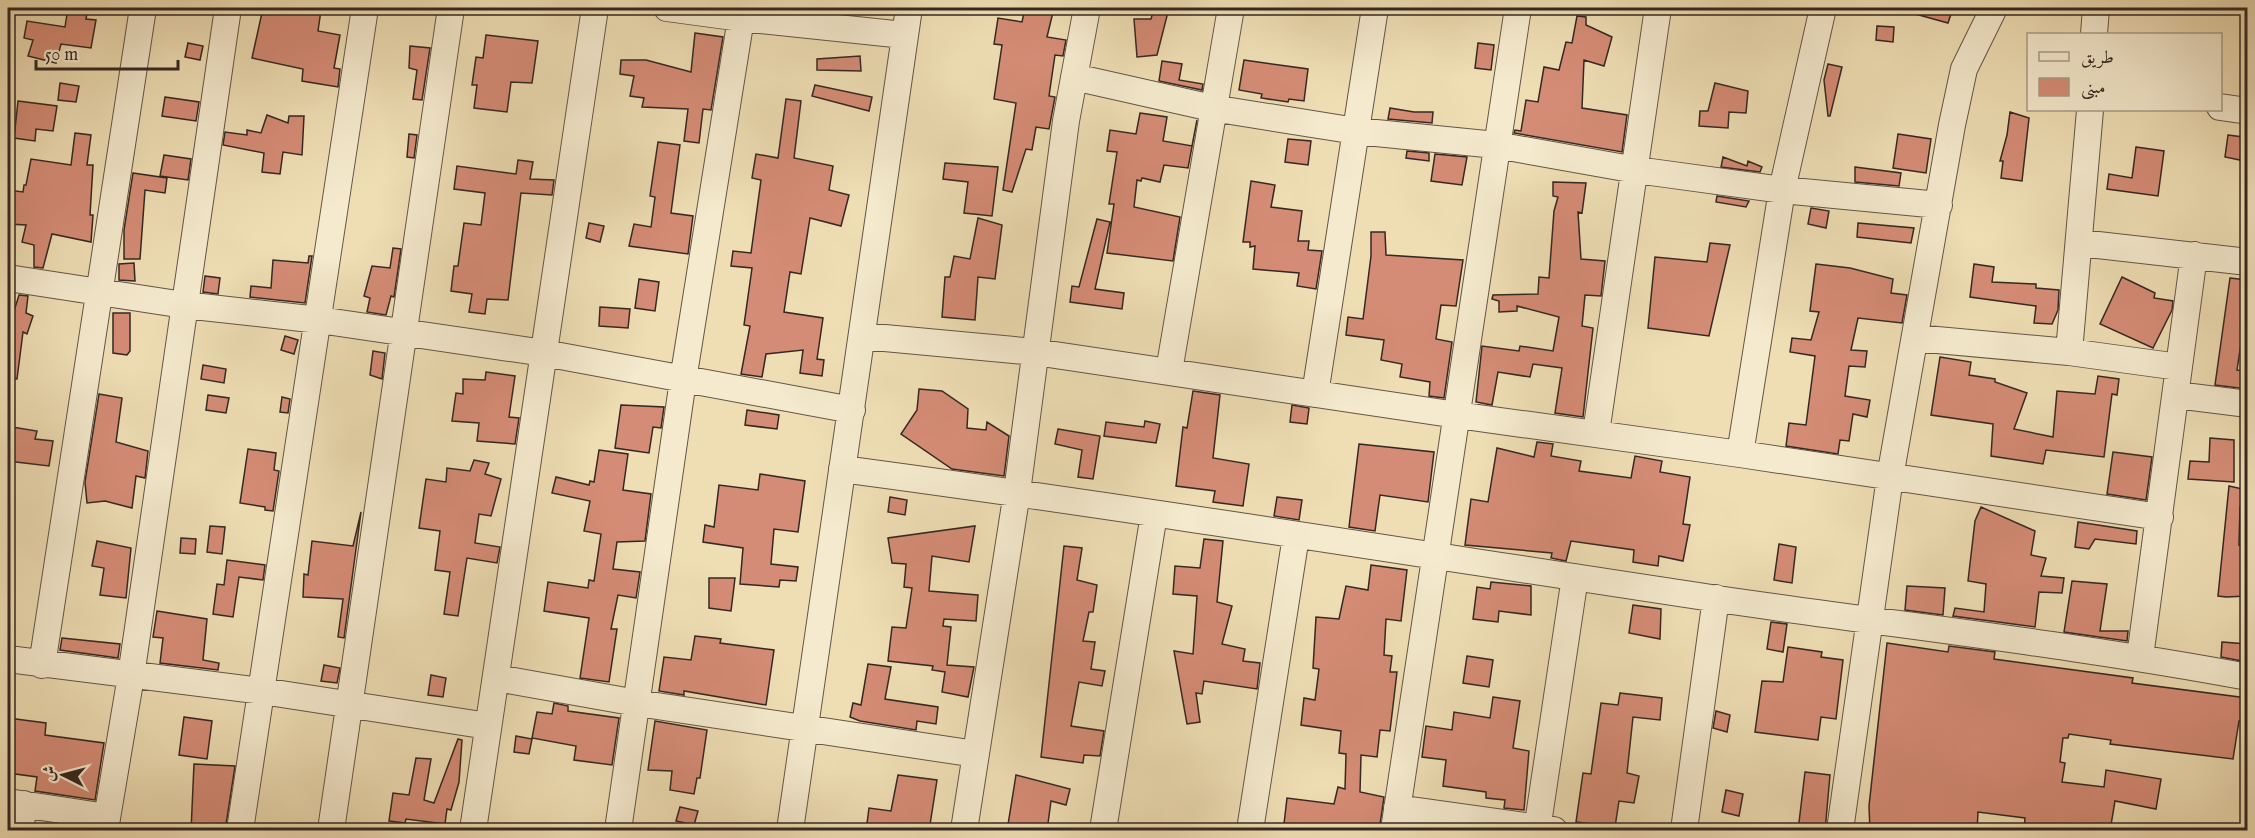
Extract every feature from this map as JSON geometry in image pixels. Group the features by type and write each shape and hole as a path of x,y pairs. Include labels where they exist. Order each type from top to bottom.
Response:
{"street":[{"path":"42,664 143,8"},
{"path":"20,831 16,803 106,824 131,676 228,8"},
{"path":"240,831 365,8"},
{"path":"331,831 451,8"},
{"path":"473,831 595,8"},
{"path":"667,8 904,35"},
{"path":"790,831 909,8"},
{"path":"964,831 1017,492 1074,78 1087,8"},
{"path":"1169,371 1212,108 1231,8"},
{"path":"1315,394 1375,8"},
{"path":"1518,8 1396,819 1543,830 1575,577"},
{"path":"1596,433 1658,8"},
{"path":"1740,453 1782,190 1823,8"},
{"path":"1840,831 1890,477 1964,69 1994,8"},
{"path":"2094,33 2096,8"},
{"path":"618,831 683,380 741,18"},
{"path":"1074,78 1212,108 1356,131 1496,145 1636,170 1782,190 1939,205"},
{"path":"2222,107 2247,111"},
{"path":"2069,352 2090,111"},
{"path":"2080,243 2247,262"},
{"path":"2140,657 2194,255"},
{"path":"8,278 184,305 319,320 544,353 852,410"},
{"path":"863,336 1035,352 1457,415 1740,453 2160,517"},
{"path":"1915,338 2069,352 2179,367"},
{"path":"2176,395 2247,405"},
{"path":"842,469 1017,492 1868,621 2140,657 2247,677"},
{"path":"1103,831 1154,514"},
{"path":"1250,831 1296,536"},
{"path":"1684,831 1716,598"},
{"path":"8,659 262,691 488,726"},
{"path":"497,678 637,703 976,754"}],"building":[{"path":"68,8 88,8 86,19 96,20 91,48 61,44 56,63 28,56 33,40 24,38 27,21 65,27"},
{"path":"263,8 321,10 318,31 340,35 334,68 340,69 338,87 302,81 303,69 252,58"},
{"path":"1025,8 1054,8 1047,37 1066,40 1063,56 1055,55 1049,96 1055,97 1049,129 1036,127 1032,150 1026,149 1012,192 1003,190 1016,103 994,99 1002,45 994,44 998,18 1022,22"},
{"path":"1154,8 1169,8 1157,55 1137,57 1134,19 1151,19"},
{"path":"1909,8 1953,8 1948,23 1908,12"},
{"path":"1577,16 1586,17 1586,25 1612,37 1604,66 1584,60 1582,108 1627,115 1622,152 1514,133 1515,130 1521,131 1526,100 1538,102 1544,67 1559,70 1566,42 1572,43"},
{"path":"1877,26 1894,27 1893,42 1876,40"},
{"path":"695,33 723,37 711,110 703,109 699,143 684,141 688,109 642,107 644,98 630,96 634,76 620,74 621,60 646,60 691,72"},
{"path":"486,35 538,41 532,83 511,82 507,112 474,108 477,85 472,85 476,57 483,58"},
{"path":"188,43 203,46 200,60 185,57"},
{"path":"1478,43 1494,45 1491,70 1475,68"},
{"path":"410,46 430,48 422,100 413,99 417,70 409,68"},
{"path":"860,56 861,71 817,70 817,59"},
{"path":"1244,60 1308,69 1304,101 1289,99 1288,102 1261,98 1262,94 1239,90"},
{"path":"1162,61 1182,64 1179,80 1203,84 1202,90 1159,81"},
{"path":"1828,64 1842,67 1830,116 1828,116 1824,80"},
{"path":"60,83 79,86 76,102 58,100"},
{"path":"1715,83 1748,91 1746,113 1729,112 1728,128 1699,126 1700,111 1708,111"},
{"path":"815,85 872,97 869,111 812,96"},
{"path":"165,97 199,102 196,121 162,116"},
{"path":"786,99 801,101 794,158 833,166 829,190 849,195 841,226 810,218 801,274 790,272 784,312 823,318 817,359 824,360 822,376 800,373 803,350 766,354 762,377 741,374 750,326 744,325 752,268 731,266 733,251 751,253 761,180 752,178 756,154 778,158"},
{"path":"18,101 57,106 53,131 36,129 35,141 14,138"},
{"path":"1390,108 1433,112 1432,123 1388,119"},
{"path":"2010,112 2029,118 2022,181 2001,178 2003,161 2000,161"},
{"path":"1140,113 1167,117 1163,141 1192,146 1197,120 1188,168 1164,165 1160,182 1142,178 1141,181 1137,180 1134,207 1180,217 1173,261 1107,253 1114,204 1109,204 1117,152 1107,151 1110,130 1136,134"},
{"path":"267,115 288,123 289,116 304,116 302,155 283,152 280,174 262,172 264,153 223,145 225,132 247,135 247,130 261,133"},
{"path":"75,133 91,135 87,165 93,165 91,242 52,234 43,268 34,267 34,245 22,242 26,225 8,224 8,190 23,192 31,159 71,165"},
{"path":"409,134 417,135 414,158 407,157"},
{"path":"1898,134 1931,139 1926,173 1893,168"},
{"path":"2228,135 2243,137 2240,160 2225,157"},
{"path":"1288,139 1311,141 1308,165 1285,162"},
{"path":"658,142 680,145 671,213 693,216 688,254 629,246 634,224 651,227 655,197 650,196"},
{"path":"2136,147 2164,151 2158,196 2107,189 2109,174 2132,178"},
{"path":"1407,151 1429,153 1429,161 1406,158"},
{"path":"1435,154 1467,157 1462,185 1431,181"},
{"path":"164,155 191,159 188,180 160,176"},
{"path":"1723,157 1747,166 1748,161 1762,167 1760,172 1721,167"},
{"path":"518,160 533,162 530,179 554,180 552,195 521,193 508,300 487,299 485,314 469,312 472,294 451,291 454,266 458,266 464,223 481,225 485,193 454,189 457,166 516,174"},
{"path":"945,163 998,167 992,216 964,213 968,182 943,179"},
{"path":"1855,167 1901,173 1899,186 1855,182"},
{"path":"133,173 167,178 165,193 145,190 140,259 124,259 124,230"},
{"path":"1251,181 1275,185 1271,207 1302,211 1298,241 1309,241 1308,250 1322,251 1316,289 1297,286 1299,273 1253,269 1255,246 1250,247 1250,242 1243,242"},
{"path":"1553,182 1586,183 1582,213 1578,212 1581,259 1605,261 1601,296 1585,295 1582,326 1593,328 1583,417 1555,413 1562,368 1533,364 1530,377 1498,372 1492,405 1476,402 1482,346 1519,351 1520,346 1553,351 1559,317 1517,306 1517,311 1499,312 1499,301 1492,299 1493,295 1538,294 1539,277 1549,278 1554,211 1558,197 1553,196"},
{"path":"1717,196 1749,201 1746,207 1716,202"},
{"path":"1811,208 1829,211 1826,228 1808,224"},
{"path":"978,218 1002,225 995,279 978,277 975,320 942,317 945,277 950,277 954,256 970,259"},
{"path":"1097,219 1110,222 1095,289 1124,293 1122,309 1070,302 1072,286 1079,287"},
{"path":"589,223 604,226 600,242 586,238"},
{"path":"1858,223 1914,228 1911,243 1857,237"},
{"path":"1371,232 1385,232 1386,255 1463,260 1456,306 1441,305 1436,339 1452,342 1444,398 1429,396 1430,382 1400,377 1402,364 1381,360 1384,340 1346,335 1348,317 1363,319 1371,256"},
{"path":"1710,243 1730,245 1709,336 1648,328 1655,257 1707,262"},
{"path":"393,248 401,249 394,297 391,296 386,315 367,312 370,298 364,296 372,266 390,268"},
{"path":"309,256 312,256 305,303 250,297 251,286 271,288 273,260 308,263"},
{"path":"134,263 135,281 119,280 119,264"},
{"path":"1816,264 1850,268 1893,279 1891,293 1907,295 1902,323 1858,318 1851,350 1867,351 1865,367 1849,366 1845,396 1870,400 1867,417 1853,414 1849,441 1840,440 1838,454 1786,446 1789,423 1806,425 1815,356 1790,352 1792,338 1811,340 1819,312 1810,311"},
{"path":"1974,264 1994,267 1992,282 2036,284 2036,288 2059,290 2058,310 2052,324 2034,323 2036,306 1970,297"},
{"path":"205,276 220,278 218,294 203,292"},
{"path":"2122,277 2155,293 2154,298 2173,301 2172,310 2153,348 2100,324"},
{"path":"2230,278 2247,280 2247,338 2242,337 2237,370 2247,371 2247,389 2215,385"},
{"path":"639,279 659,282 655,311 635,308"},
{"path":"19,295 28,296 26,313 33,316 27,334 23,332 17,379 8,378 8,330"},
{"path":"600,307 630,309 628,328 599,326"},
{"path":"113,313 130,313 130,351 127,355 113,353"},
{"path":"285,336 298,340 294,354 281,350"},
{"path":"373,351 385,353 382,379 370,375"},
{"path":"1940,357 1971,362 1969,375 1995,379 1995,382 2027,393 2014,429 2053,437 2057,391 2095,394 2098,376 2119,379 2117,395 2112,394 2104,457 2046,450 2043,464 1991,456 1993,424 1931,415"},
{"path":"203,365 226,369 224,383 201,379"},
{"path":"486,372 515,376 509,417 519,418 515,444 477,441 479,423 452,421 456,393 463,394 463,379 485,380"},
{"path":"919,389 942,391 968,409 967,428 986,430 987,422 1009,436 1004,476 952,469 901,434 917,410"},
{"path":"1193,391 1220,395 1213,458 1249,464 1243,506 1213,502 1215,491 1176,486 1183,427 1187,428"},
{"path":"99,394 122,398 116,442 148,451 145,478 136,476 132,508 105,501 87,503 85,482"},
{"path":"208,395 229,398 226,413 206,410"},
{"path":"282,397 290,399 288,413 280,412"},
{"path":"621,405 664,407 661,428 653,427 649,453 615,448"},
{"path":"1292,405 1309,408 1307,424 1290,422"},
{"path":"747,410 779,415 777,429 745,425"},
{"path":"1145,421 1160,424 1156,443 1104,436 1106,422 1144,427"},
{"path":"12,427 37,431 35,439 53,441 49,466 8,461"},
{"path":"1058,429 1100,436 1093,479 1078,477 1082,450 1055,444"},
{"path":"2210,438 2234,440 2234,482 2188,479 2190,461 2209,462"},
{"path":"1537,442 1553,444 1551,456 1581,461 1579,471 1631,478 1635,456 1662,461 1660,472 1690,477 1683,524 1690,525 1683,561 1659,556 1658,566 1633,562 1634,550 1571,541 1566,561 1551,558 1552,553 1465,545 1471,499 1488,502 1497,448 1534,457"},
{"path":"1359,444 1434,452 1428,502 1380,495 1375,531 1349,527"},
{"path":"248,449 276,453 274,470 279,471 273,511 265,510 265,507 240,503"},
{"path":"599,450 628,454 623,490 651,494 645,541 617,542 613,569 640,572 636,598 618,595 611,629 617,629 609,682 580,678 589,618 544,611 548,582 588,588 589,580 594,581 601,534 584,531 590,501 552,493 556,477 589,485 590,481 594,482"},
{"path":"2113,452 2152,457 2146,500 2107,494"},
{"path":"474,460 489,463 485,474 501,479 491,516 479,514 475,543 500,547 497,563 467,558 458,616 444,614 450,572 435,570 440,531 419,528 426,479 446,482 447,468 470,471"},
{"path":"760,474 805,481 798,532 774,529 771,564 798,567 796,581 780,580 779,587 740,584 743,548 703,542 705,525 714,527 719,485 758,490"},
{"path":"2229,486 2247,490 2245,507 2240,507 2239,545 2247,546 2247,596 2218,596"},
{"path":"890,497 907,500 905,515 888,512"},
{"path":"1277,497 1302,500 1299,520 1274,516"},
{"path":"1981,507 2035,531 2031,555 2046,558 2041,576 2064,578 2062,593 2039,592 2035,627 1953,616 1955,608 1984,612 1986,584 1968,581 1975,521"},
{"path":"361,512 344,638 338,637 343,599 303,597 304,574 308,575 312,541 353,546"},
{"path":"2078,522 2137,531 2136,544 2095,539 2089,549 2075,547"},
{"path":"210,526 225,527 222,554 207,552"},
{"path":"975,526 969,562 932,556 929,591 978,595 976,621 944,619 943,626 951,627 947,665 974,667 968,697 942,692 945,672 932,670 933,666 888,661 892,627 906,628 912,588 904,587 906,564 892,563 888,538"},
{"path":"181,538 196,539 195,554 180,553"},
{"path":"1204,539 1223,541 1217,602 1232,606 1222,644 1245,649 1243,661 1260,663 1257,689 1204,681 1202,694 1196,693 1200,722 1187,724 1174,651 1193,654 1197,596 1173,594 1175,566 1200,568"},
{"path":"97,541 131,548 126,598 100,595 104,568 92,566"},
{"path":"1779,544 1796,547 1792,583 1774,580"},
{"path":"1064,546 1082,548 1077,580 1097,585 1093,612 1089,612 1083,641 1095,642 1091,669 1105,671 1102,686 1079,682 1071,726 1104,731 1100,756 1084,755 1083,763 1041,757"},
{"path":"227,560 265,565 263,580 239,577 233,617 213,614 217,584 224,585"},
{"path":"1371,565 1407,570 1401,621 1386,619 1384,655 1392,656 1390,672 1397,672 1390,731 1380,730 1377,757 1361,755 1360,792 1384,797 1379,831 1297,831 1298,826 1284,824 1287,798 1334,804 1338,787 1345,789 1346,754 1339,753 1341,731 1301,725 1304,698 1315,700 1319,669 1313,668 1316,617 1339,619 1346,586 1368,590"},
{"path":"709,578 735,578 731,611 709,608"},
{"path":"2072,581 2107,584 2100,631 2128,631 2127,641 2064,632"},
{"path":"1491,582 1531,586 1531,615 1499,611 1498,622 1473,619 1477,587 1490,589"},
{"path":"1907,586 1945,588 1943,615 1905,610"},
{"path":"1633,605 1661,609 1660,639 1629,633"},
{"path":"157,611 207,619 203,660 219,663 218,670 160,663 163,638 153,637"},
{"path":"1771,622 1787,624 1783,652 1767,649"},
{"path":"695,636 721,639 720,643 774,650 766,705 684,691 684,695 659,691 664,657 691,660"},
{"path":"62,638 120,644 118,658 60,650"},
{"path":"2222,642 2247,644 2247,662 2221,657"},
{"path":"1887,643 1948,652 1949,646 1995,652 1994,659 2133,678 2132,683 2247,698 2247,722 2239,721 2233,759 2110,744 2111,740 2069,734 2068,738 2063,738 2060,762 2065,763 2062,782 2104,787 2106,770 2161,779 2156,809 2115,801 2110,831 2024,831 2025,818 1978,812 1977,831 1870,831 1869,806"},
{"path":"1788,647 1822,652 1821,657 1843,660 1836,719 1821,717 1818,740 1755,732 1762,681 1783,682"},
{"path":"1467,656 1493,660 1489,687 1463,683"},
{"path":"868,664 891,667 885,699 938,707 936,724 917,721 916,730 860,721 850,717 853,703 861,705"},
{"path":"324,665 340,668 337,683 321,681"},
{"path":"431,675 446,678 443,697 428,695"},
{"path":"1620,693 1662,698 1660,720 1633,717 1627,773 1639,776 1634,803 1619,801 1615,827 1576,822 1583,773 1591,774 1601,703 1618,705"},
{"path":"1493,697 1520,701 1513,748 1529,751 1524,810 1504,808 1505,800 1486,798 1486,792 1443,786 1446,760 1422,757 1426,726 1452,730 1454,712 1490,718"},
{"path":"554,703 568,706 568,711 619,718 612,765 574,760 576,746 532,738 537,712 552,714"},
{"path":"1716,711 1730,715 1727,732 1713,728"},
{"path":"184,717 212,721 207,759 179,755"},
{"path":"8,718 46,723 45,735 104,743 95,800 35,791 37,777 8,773"},
{"path":"655,721 707,730 700,778 697,778 694,794 670,790 672,771 648,770"},
{"path":"516,736 532,739 529,754 514,752"},
{"path":"458,739 462,740 459,782 451,810 447,809 445,824 406,819 405,823 389,821 393,793 409,795 416,758 431,759 424,800 434,803"},
{"path":"194,764 235,766 225,831 191,831"},
{"path":"1805,772 1830,775 1825,831 1798,831"},
{"path":"898,775 937,780 929,831 866,831 869,808 891,811"},
{"path":"1016,775 1070,789 1066,805 1051,801 1047,831 1007,831"},
{"path":"1726,790 1743,794 1739,816 1722,812"},
{"path":"680,807 698,811 694,825 676,821"}]}
